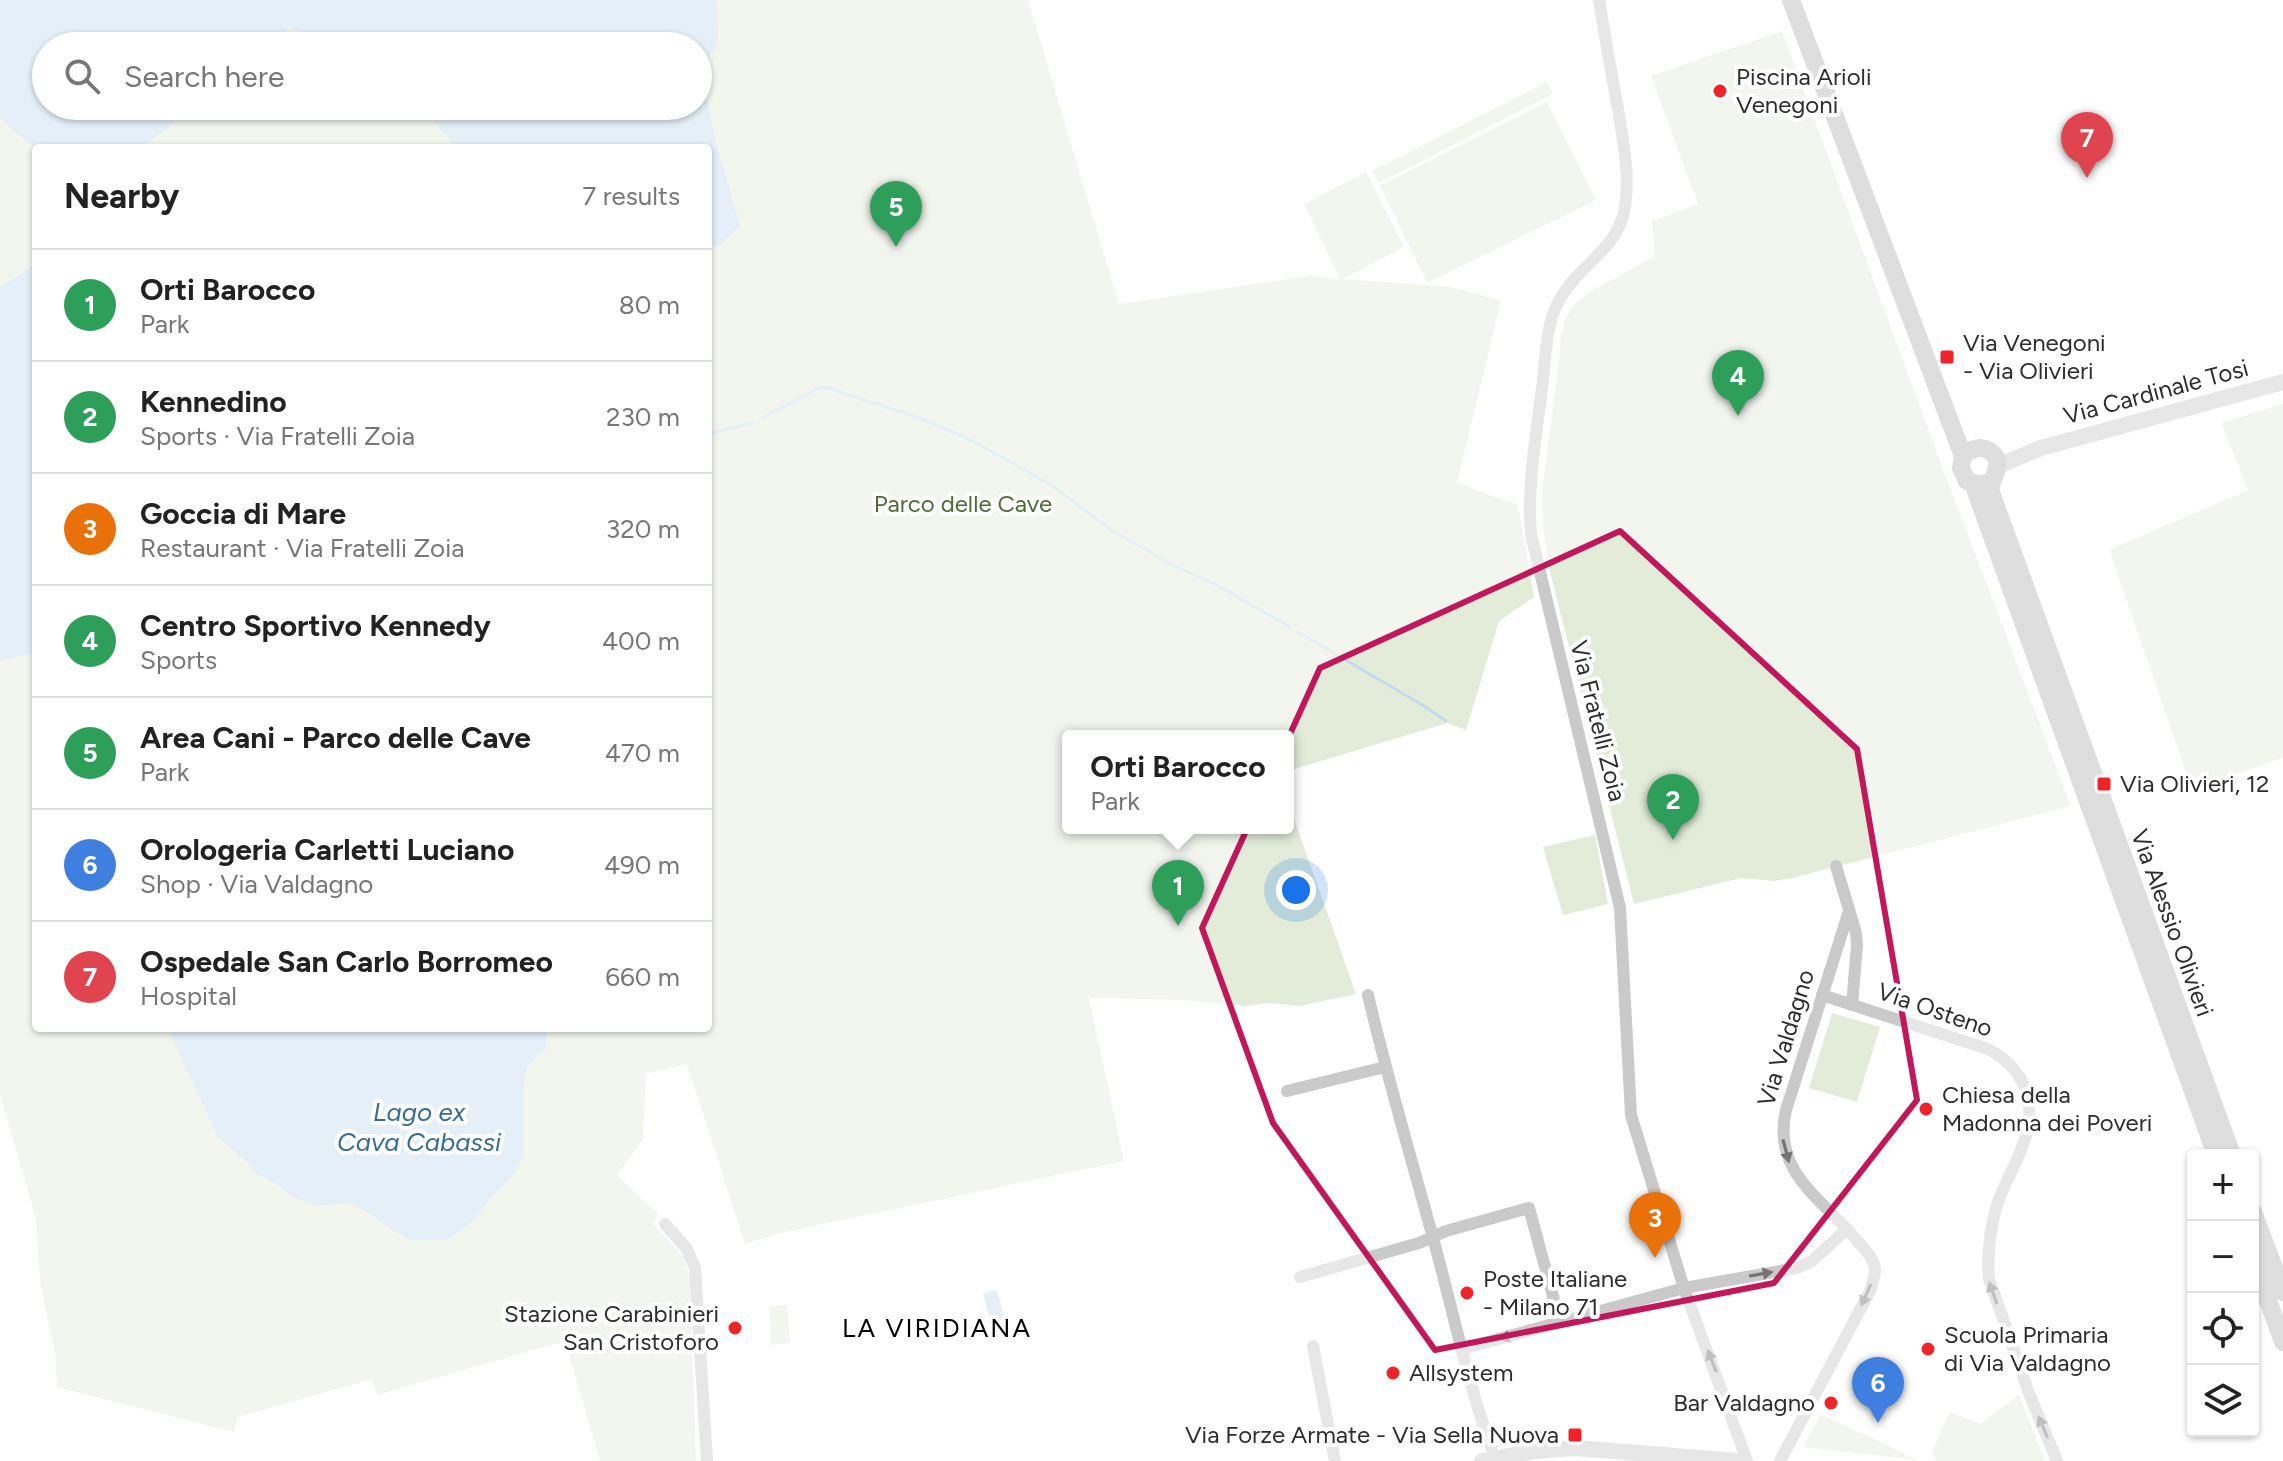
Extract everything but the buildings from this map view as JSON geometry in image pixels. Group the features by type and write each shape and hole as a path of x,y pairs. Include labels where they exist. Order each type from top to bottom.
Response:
{"main road":[{"path":"1791,0 1983,465"},
{"path":"1803,0 1962,430 1983,465"},
{"name":"Via Alessio Olivieri","path":"1983,465 1976,492 2214,1149"},
{"name":"Via Alessio Olivieri","path":"1983,465 2230,1149"},
{"path":"2256,1221 2283,1292"},
{"path":"2259,1276 2283,1342"}],"street":[{"name":"Via Fratelli Zoia","path":"1599,0 1625,153 1627,195 1619,229 1610,244 1565,291 1554,314 1530,490 1530,523 1534,553 1620,908 1631,1115 1684,1288 1747,1461"},
{"name":"Via Cardinale Tosi","path":"1983,465 2283,382"},
{"path":"1836,866 1849,911"},
{"name":"Via Valdagno","path":"1780,1461 1871,1289 1875,1271 1872,1258 1794,1172 1782,1134 1786,1110 1849,911"},
{"name":"Via Osteno","path":"1849,911 1857,945 1852,1005"},
{"path":"1840,942 1857,945"},
{"path":"1368,995 1491,1460 1537,1451 1578,1448 1738,1461"},
{"name":"Via Osteno","path":"1822,995 1988,1049 2008,1062 2024,1086 2030,1124 1998,1203 1987,1265 1989,1279 2029,1393 2057,1461"},
{"path":"1287,1091 1385,1067"},
{"path":"1300,1277 1529,1208 1560,1322"},
{"path":"665,1224 687,1249 695,1268 707,1461"},
{"path":"1462,1349 1684,1288 1804,1266 1847,1229"},
{"path":"1313,1346 1335,1461"}],"highlighted area":[{"path":"1620,531 1857,749 1917,1100 1774,1283 1435,1350 1273,1123 1202,928 1320,668"}],"green space":[{"name":"Parco delle Cave","path":"0,0 1028,0 1119,304 1310,276 1340,279 1304,204 1366,172 1404,247 1343,279 1452,287 1501,301 1457,483 1518,505 1534,597 1499,621 1466,730 1447,723 1294,769 1294,730 1062,730 1062,834 1294,834 1294,819 1356,994 1299,1006 1089,998 1124,1161 780,1233 745,1244 687,1064 646,1074 643,1139 617,1175 658,1214 653,1224 684,1257 690,1280 696,1461 600,1461 565,1341 377,1395 372,1379 238,1417 233,1432 57,1387 55,1352 40,1283 36,1219 0,1095"},
{"path":"1782,31 2071,806 1792,878 1774,881 1741,878 1634,904 1548,564 1543,526 1542,490 1560,340 1566,317 1575,304 1591,291 1655,256 1652,221 1698,204 1651,76"},
{"path":"1547,82 1553,94 1379,183 1372,171"},
{"path":"1547,102 1596,200 1427,283 1380,185"},
{"path":"2283,404 2283,758 2192,789 2109,550 2248,490 2221,423"},
{"path":"1595,835 1608,904 1563,915 1543,847"},
{"path":"1832,1013 1880,1027 1857,1102 1809,1088"},
{"path":"787,1305 790,1343 771,1345 769,1306"},
{"path":"2019,1395 2045,1461 1937,1461 1932,1452 1950,1412 1980,1424"},
{"path":"1821,1414 1918,1460 1803,1447"}],"water":[{"path":"0,0 717,0 718,41 712,52 712,32 300,32 288,28 284,32 32,32 32,120 175,120 146,144 32,145 0,118"},
{"path":"432,120 711,120 740,226 721,244 712,247 712,144 453,144"},
{"path":"32,267 32,654 0,660 0,287"},
{"name":"Lago ex Cava Cabassi","path":"169,1032 547,1032 545,1050 526,1069 524,1154 514,1174 472,1222 447,1240 410,1240 349,1203 317,1206 291,1196 276,1183 255,1173 219,1138"},
{"path":"997,1290 1005,1320 991,1323 983,1294"}],"waterway":[{"path":"762,418 819,388 828,388 917,417 967,438 1050,484 1110,529 1290,627"},
{"path":"712,433 752,423"},
{"path":"1298,632 1446,721"}],"place":[{"name":"Piscina Arioli Venegoni","path":"1720,91"},
{"name":"Ospedale San Carlo Borromeo","path":"2087,178"},
{"name":"Area Cani - Parco delle Cave","path":"896,247"},
{"name":"Via Venegoni - Via Olivieri","path":"1947,357"},
{"name":"Centro Sportivo Kennedy","path":"1738,416"},
{"name":"Via Olivieri, 12","path":"2104,784"},
{"name":"Kennedino","path":"1673,840"},
{"name":"Orti Barocco","path":"1178,926"},
{"name":"Chiesa della Madonna dei Poveri","path":"1926,1109"},
{"name":"Goccia di Mare","path":"1655,1258"},
{"name":"Poste Italiane - Milano 71","path":"1467,1293"},
{"name":"Stazione Carabinieri San Cristoforo","path":"735,1328"},
{"name":"Scuola Primaria di Via Valdagno","path":"1928,1349"},
{"name":"Allsystem","path":"1393,1373"},
{"name":"Bar Valdagno","path":"1831,1403"},
{"name":"Orologeria Carletti Luciano","path":"1878,1423"},
{"name":"Via Forze Armate - Via Sella Nuova","path":"1575,1435"}],"district":[{"name":"LA VIRIDIANA","path":"937,1328"}]}
